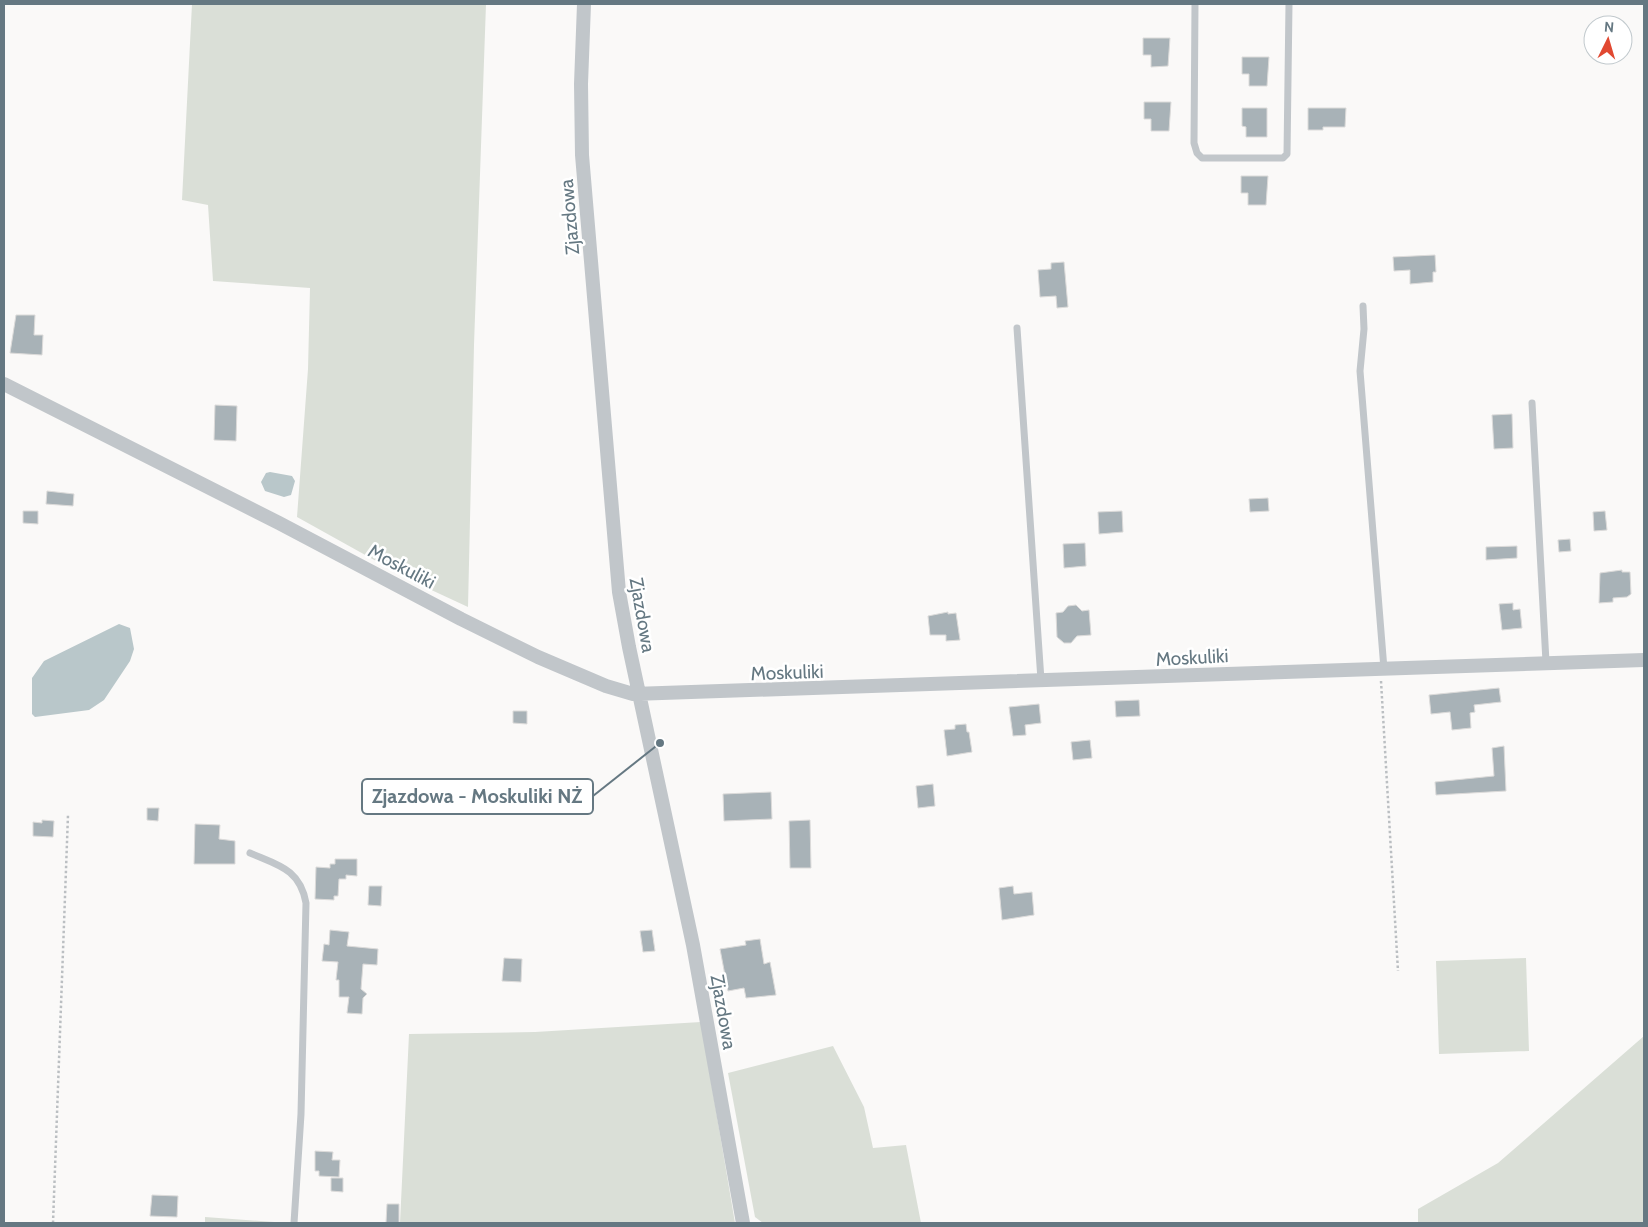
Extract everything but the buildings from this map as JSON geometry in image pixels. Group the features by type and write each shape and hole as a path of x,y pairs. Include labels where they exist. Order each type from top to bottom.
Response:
{"street":[{"name":"Zjazdowa","path":"584,4 581,84 582,155 617,569 629,648 694,953 743,1223"},
{"name":"Moskuliki","path":"4,384 487,632 606,686 626,693 1644,660"}],"lane":[{"path":"1195,4 1194,143 1197,154 1202,158 1283,158 1287,154 1289,4"},
{"path":"1363,306 1364,329 1360,371 1382,669"},
{"path":"1017,328 1041,680"},
{"path":"1532,403 1546,662"},
{"path":"250,853 288,869 304,892 306,904 301,1114 294,1223"}],"path":[{"path":"1382,669 1398,971"},
{"path":"53,1223 68,815"}],"shaded area":[{"path":"192,4 486,4 474,345 468,607 412,581 297,517 308,369 310,288 213,281 208,205 182,200"},
{"path":"266,473 292,476 295,481 291,495 284,497 265,491 261,482"},
{"path":"119,624 130,628 134,649 130,661 104,700 89,710 35,717 32,714 32,678 44,661"},
{"path":"1526,958 1529,1051 1439,1054 1436,961"},
{"path":"701,1022 735,1223 400,1223 409,1034 535,1032"},
{"path":"1644,1036 1644,1223 1418,1223 1418,1209 1498,1163"},
{"path":"833,1046 864,1107 873,1148 906,1145 921,1223 763,1223 755,1217 728,1073"},
{"path":"205,1217 288,1223 205,1223"}],"place":[{"name":"Zjazdowa - Moskuliki NŻ","path":"660,743"}]}
